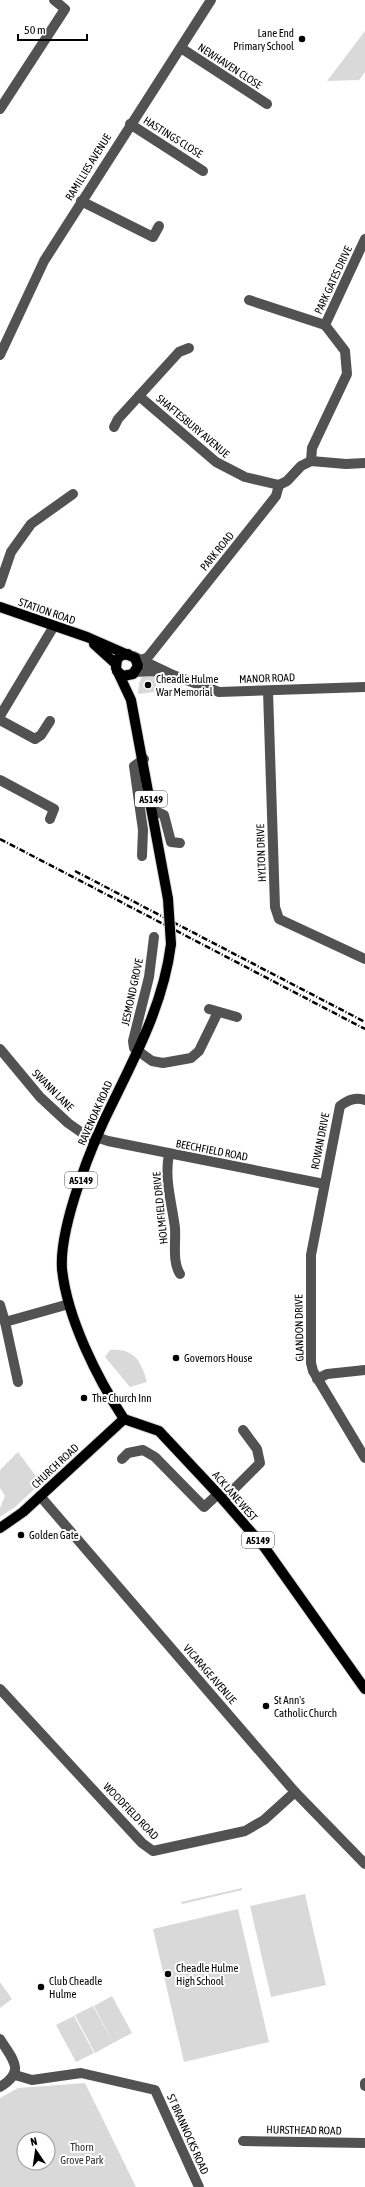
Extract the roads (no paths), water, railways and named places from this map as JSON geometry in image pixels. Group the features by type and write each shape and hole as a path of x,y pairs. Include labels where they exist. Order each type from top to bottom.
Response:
{"main road":[{"name":"STATION ROAD","path":"0,607 87,637 130,655"},
{"name":"STATION ROAD","path":"87,637 116,668"},
{"path":"130,655 137,662 134,673 123,676 116,668 120,656 130,655"},
{"name":"RAVENOAK ROAD","path":"116,668 131,700 144,759 168,899 171,944 168,965 159,998 138,1051 95,1139 77,1191 65,1237 62,1268 69,1304 104,1389 124,1419"},
{"name":"RAVENOAK ROAD","path":"131,700 134,673"},
{"name":"CHURCH ROAD","path":"0,1528 23,1512 124,1419"},
{"name":"ACK LANE WEST","path":"124,1419 159,1431 221,1497 265,1548 365,1689"}],"street":[{"path":"0,108 67,4 54,0"},
{"name":"RAMILLIES AVENUE","path":"0,355 44,261 130,124 211,0"},
{"name":"NEWHAVEN CLOSE","path":"181,48 267,104"},
{"name":"HASTINGS CLOSE","path":"130,124 203,171"},
{"path":"81,201 153,237 159,226"},
{"name":"PARK GATES DRIVE","path":"311,461 312,448 347,374 345,351 325,325 365,240"},
{"path":"249,300 325,325"},
{"name":"SHAFTESBURY AVENUE","path":"114,427 118,419 179,352 189,348"},
{"name":"SHAFTESBURY AVENUE","path":"139,396 216,462 245,477 279,485"},
{"path":"311,461 346,464 365,463"},
{"name":"PARK ROAD","path":"142,660 148,657 261,516 276,496 279,485 287,481 302,466 311,461"},
{"path":"0,584 11,552 31,524 73,494"},
{"path":"0,716 54,626"},
{"name":"MANOR ROAD","path":"130,655 172,675"},
{"name":"MANOR ROAD","path":"134,673 152,670 172,675 219,692 365,687"},
{"name":"HYLTON DRIVE","path":"268,691 275,907 279,919 365,959"},
{"path":"0,720 35,739 42,735 50,721"},
{"path":"142,856 143,830 134,766 144,759"},
{"path":"0,780 54,809 50,819"},
{"path":"152,810 164,815 171,842 180,843"},
{"name":"JESMOND GROVE","path":"138,1051 134,1048 133,1041 149,977 154,937"},
{"path":"138,1051 152,1061 163,1063 191,1058 199,1051 213,1011 237,1018"},
{"name":"SWANN LANE","path":"0,1050 40,1097 68,1123 95,1139"},
{"name":"ROWAN DRIVE","path":"324,1184 340,1106 348,1100 357,1098 365,1100"},
{"name":"BEECHFIELD ROAD","path":"95,1139 324,1184"},
{"name":"HOLMFIELD DRIVE","path":"170,1154 168,1193 175,1226 171,1260 180,1274"},
{"name":"GLANDON DRIVE","path":"324,1184 311,1255 311,1363 317,1379 365,1458"},
{"path":"5,1322 69,1304"},
{"path":"0,1305 18,1382"},
{"path":"317,1379 327,1374 365,1370"},
{"path":"122,1459 128,1453 143,1450 155,1457 201,1509 221,1497 260,1463 257,1450 243,1430"},
{"name":"VICARAGE AVENUE","path":"40,1496 295,1792 365,1864"},
{"name":"WOODFIELD ROAD","path":"0,1689 142,1843 153,1851 245,1831 264,1820 295,1792"},
{"path":"0,2039 15,2063 15,2075 0,2087"},
{"name":"ST BRANNOCKS ROAD","path":"15,2075 32,2080 81,2073 155,2090 199,2187"},
{"name":"HURSTHEAD ROAD","path":"243,2141 365,2143"}],"railway":[{"path":"0,839 365,1029"},
{"path":"75,871 365,1022"}],"place":[{"name":"Lane End Primary School","path":"302,39"},
{"name":"Cheadle Hulme War Memorial","path":"148,685"},
{"name":"Governors House","path":"176,1358"},
{"name":"The Church Inn","path":"84,1398"},
{"name":"Golden Gate","path":"21,1535"},
{"name":"St Ann's Catholic Church","path":"266,1706"},
{"name":"Cheadle Hulme High School","path":"168,1974"},
{"name":"Club Cheadle Hulme","path":"41,1987"}],"park label":[{"name":"Thorn Grove Park","path":"82,2153"}]}
